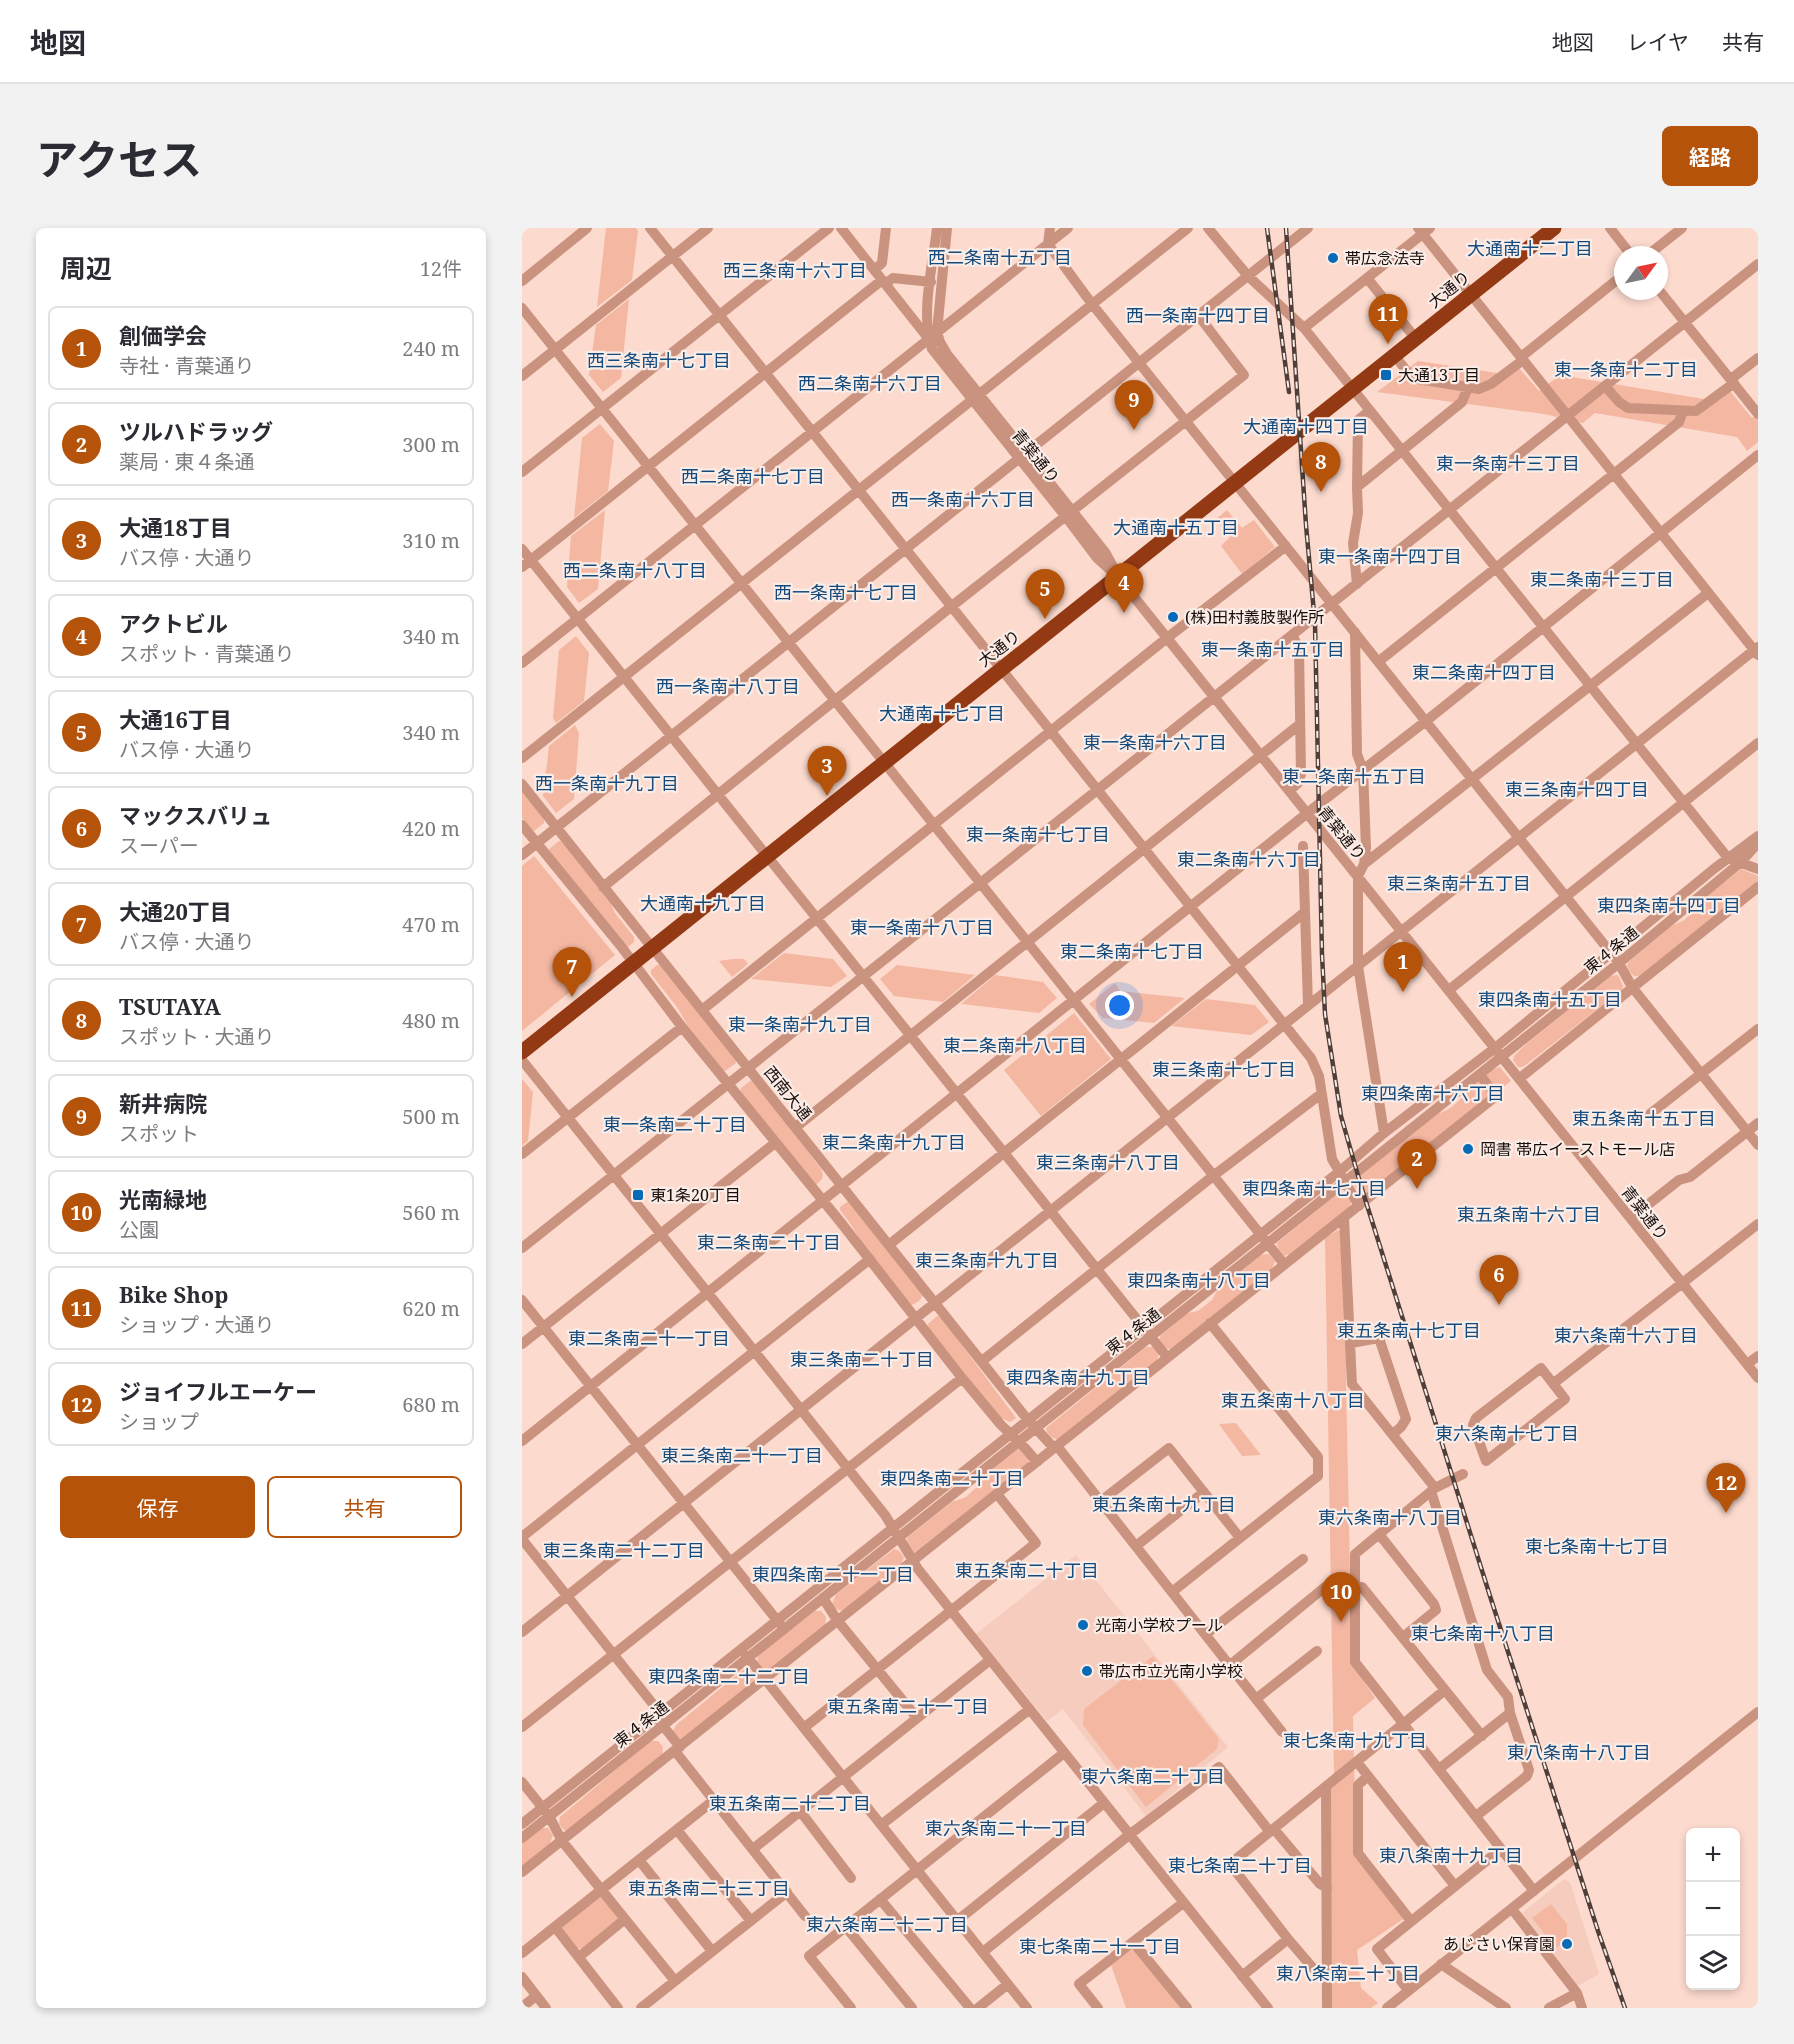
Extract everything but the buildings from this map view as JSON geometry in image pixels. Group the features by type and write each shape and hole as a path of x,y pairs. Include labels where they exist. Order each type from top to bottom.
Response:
{"highway":[{"name":"大通り","path":"522,1052 1554,228"}],"street":[{"path":"522,281 587,228"},
{"path":"650,228 1311,1058 1319,1077 1332,1159 1359,1206"},
{"path":"522,375 708,228"},
{"path":"522,472 829,228"},
{"name":"青葉通り","path":"841,228 884,282 932,335 932,349 976,397 1069,514 1097,558 1118,577 1214,696 1758,1378"},
{"path":"874,270 882,264 886,228"},
{"path":"932,335 926,319 938,228"},
{"path":"932,335 947,228"},
{"path":"1050,228 1048,244 1092,304 1615,959 1632,987 1758,1145"},
{"path":"522,663 1068,228"},
{"path":"522,758 1188,228"},
{"path":"1208,228 1248,276 1304,328 1728,858 1758,869"},
{"path":"522,855 1308,228"},
{"path":"1610,228 1624,246"},
{"path":"1659,246 1682,228"},
{"path":"522,1632 1637,743 1757,651 1567,416 1423,230 1304,328"},
{"path":"522,1248 1758,264"},
{"path":"526,563 765,373 884,282 893,278 931,282"},
{"path":"1367,278 1416,339"},
{"path":"1395,357 1412,378 1479,389 1491,384 1614,282"},
{"path":"1667,300 1758,414"},
{"path":"522,308 1284,1264"},
{"path":"603,887 1244,375 1198,315"},
{"path":"1605,386 1628,408 1696,411 1758,358"},
{"path":"1357,487 1462,402 1468,387"},
{"path":"1357,584 1353,543 1358,513 1358,420 1369,411"},
{"path":"1378,662 1679,422 1683,411"},
{"path":"522,1441 1758,455"},
{"path":"702,1010 1167,638 1286,546"},
{"path":"522,549 526,563 578,619 672,735 1167,1357"},
{"path":"1364,864 1708,593"},
{"path":"1355,632 1356,754 1363,770 1366,848 1364,864 1358,876 1358,966 1384,1133"},
{"path":"1289,791 1298,783 1301,774 1299,648 1292,634"},
{"path":"796,1127 1300,724"},
{"path":"1449,990 1758,742"},
{"name":"西南大通","path":"522,784 1032,1424 1101,1501 1282,1732"},
{"path":"522,825 870,1259 962,1378 1037,1462"},
{"name":"東４条通","path":"1615,959 1728,858 1758,836"},
{"name":"東４条通","path":"1343,1177 1384,1133 1499,1052 1741,862 1758,843"},
{"path":"1303,846 1308,1005"},
{"path":"1520,1078 1758,887"},
{"path":"890,1244 1305,912"},
{"path":"522,1154 682,1027"},
{"path":"1650,1114 1758,1029"},
{"name":"東４条通","path":"745,1653 777,1620 1010,1434 1032,1424 1343,1177 1480,1075 1499,1052"},
{"path":"522,1059 847,1468 892,1528 913,1561 990,1660 1268,2008"},
{"path":"522,1872 1496,1096 1480,1075"},
{"path":"982,1361 1213,1176 1321,1094"},
{"path":"1631,1218 1679,1180 1690,1177 1758,1124"},
{"path":"522,1344 775,1143"},
{"path":"1344,1218 1352,1384 1393,1434 1433,1490 1487,1670 1508,1697 1510,1713 1529,1770 1527,1776 1476,1816"},
{"path":"1554,1383 1758,1224"},
{"path":"805,1916 714,1800 677,1749 660,1719 522,1538 636,1444 870,1259"},
{"path":"522,1300 784,1629"},
{"path":"1172,1592 1318,1476 1317,1457 1210,1323"},
{"path":"1351,1343 1379,1338 1406,1419 1393,1434"},
{"path":"1747,1365 1758,1356"},
{"path":"1541,1368 1554,1383 1565,1399 1486,1461 1473,1425 1476,1418 1541,1368"},
{"path":"522,1727 962,1378"},
{"name":"東４条通","path":"522,1838 546,1812 660,1719 745,1653 784,1629 1019,1442 1032,1424"},
{"path":"1101,1501 1169,1448 1240,1538"},
{"path":"1463,1474 1433,1490 1355,1554 1355,1662 1534,1890"},
{"path":"1136,1546 1204,1492"},
{"path":"804,1727 1036,1543 997,1494"},
{"path":"1379,1534 1434,1604 1436,1610 1403,1637"},
{"path":"1206,1634 1303,1559"},
{"path":"1230,1665 1325,1587"},
{"path":"1355,1587 1362,1587 1482,1736"},
{"path":"823,1598 837,1620 917,1718"},
{"path":"1256,1699 1317,1651"},
{"path":"745,1653 1027,2008"},
{"path":"753,1849 990,1660"},
{"path":"1327,1979 1318,1974 1288,1939 1230,1864 1445,1690"},
{"path":"881,1825 1030,1709"},
{"path":"1387,2008 1758,1712"},
{"path":"1439,1769 1510,1713"},
{"path":"851,2008 809,1956 1064,1753"},
{"path":"1357,1762 1455,1886"},
{"path":"983,1952 1129,1835 1219,1767 1320,1884 1327,1888"},
{"path":"1347,1770 1358,1785 1358,1853 1411,1921"},
{"path":"1358,1785 1368,1776"},
{"path":"522,1782 546,1812 562,1841 675,1981"},
{"path":"1326,1787 1327,2008"},
{"path":"522,1953 714,1800"},
{"path":"958,1920 1104,1803"},
{"path":"800,1811 851,1878"},
{"name":"東４条通","path":"522,1824 546,1812"},
{"path":"677,1830 751,1921"},
{"path":"1408,1990 1377,1949 1501,1849"},
{"path":"639,1860 712,1951"},
{"path":"641,2008 787,1892"},
{"path":"880,1899 970,2008"},
{"path":"1098,2008 1079,1984 1183,1903"},
{"path":"1512,1909 1577,1993 1582,2008"},
{"path":"579,1957 625,1919"},
{"path":"555,1927 618,2008"},
{"path":"846,1927 912,2008"},
{"path":"1242,1976 1288,1939"},
{"path":"1133,1942 1187,2008"},
{"path":"1441,1964 1501,2007"},
{"path":"522,1977 546,2008"},
{"path":"978,2008 1008,1984"},
{"path":"1549,2008 1577,1993"},
{"path":"522,2007 536,1996"}],"shaded area":[{"path":"606,228 636,228 638,231 632,280 597,307"},
{"path":"629,299 621,378 603,392 589,375 596,325"},
{"path":"1418,361 1510,375 1519,368 1539,391 1560,375 1716,401 1730,391 1752,418 1758,413 1758,442 1747,451 1737,437 1595,413 1583,423 1544,414 1377,392"},
{"path":"600,424 614,441 608,491 574,518 582,438"},
{"path":"605,510 598,589 579,603 567,587 571,536"},
{"path":"1227,510 1242,528 1254,520 1275,547 1242,574 1221,546 1230,537 1216,519"},
{"path":"576,636 589,653 584,701 556,723 553,718 559,650"},
{"path":"575,725 579,733 574,799 556,813 543,796 549,746"},
{"path":"522,791 544,819 544,823 534,831 522,818"},
{"path":"559,841 563,841 634,937 634,942 628,947 550,852 549,849"},
{"path":"534,856 615,955 522,1031 522,866"},
{"path":"1741,869 1758,876 1758,882 1639,976 1634,976 1630,972 1627,965 1630,961 1673,925 1683,921 1700,906 1702,900"},
{"path":"784,953 833,959 847,976 831,987 751,979"},
{"path":"744,959 748,964 732,977 719,961"},
{"path":"661,965 736,1060 736,1063 725,1071 688,1026 677,1007 651,974 651,970"},
{"path":"897,965 975,975 943,1002 894,996 880,979"},
{"path":"995,975 1043,982 1057,998 1039,1013 961,1004"},
{"path":"1618,975 1623,986 1622,990 1523,1067 1518,1067 1513,1060 1514,1056 1524,1046 1610,976"},
{"path":"1115,983 1120,991 1185,998 1154,1023 1103,1018 1089,1004"},
{"path":"1206,999 1255,1005 1269,1022 1251,1035 1171,1026"},
{"path":"1074,1013 1111,1059 1041,1116 1004,1070"},
{"path":"1500,1067 1511,1081 1362,1196 1353,1184 1355,1178 1432,1117 1453,1106 1486,1074"},
{"path":"522,1079 533,1092 528,1141 522,1146"},
{"path":"750,1081 754,1081 821,1169 822,1178 817,1184 812,1183 741,1093 741,1088"},
{"path":"1340,1192 1346,1194 1351,1201 1350,1208 1290,1254 1284,1256 1277,1243"},
{"path":"847,1202 851,1203 923,1294 918,1302 909,1305 865,1248 840,1210 840,1207"},
{"path":"1338,1230 1343,1234 1347,1338 1352,1664 1375,1698 1353,1716 1356,1854 1405,1918 1357,1950 1361,1988 1378,2003 1371,2008 1331,2008 1330,1790 1334,1775 1325,1238"},
{"path":"1269,1254 1275,1261 1272,1269 1171,1349 1165,1348 1159,1340 1161,1335 1188,1313 1198,1311 1212,1300 1219,1287 1259,1255"},
{"path":"937,1316 941,1317 1016,1418 1010,1422 999,1417 928,1327 928,1324"},
{"path":"1146,1347 1154,1347 1159,1354 1156,1362 1059,1440 1049,1434 1046,1428"},
{"path":"1236,1423 1261,1455 1242,1456 1219,1424"},
{"path":"1021,1448 1030,1458 1028,1463 914,1553 906,1542 908,1537 952,1502 966,1497 990,1471"},
{"path":"894,1549 904,1557 901,1566 842,1611 836,1609 832,1604 836,1594"},
{"name":"帯広市立光南小学校","path":"1076,1555 1228,1747 1146,1816 1063,1709 1047,1721 976,1634"},
{"path":"815,1611 821,1611 826,1617 825,1625 769,1669 762,1668 757,1663 758,1655"},
{"path":"1153,1656 1219,1739 1217,1749 1146,1807 1083,1725 1084,1709"},
{"path":"749,1669 755,1677 752,1684 683,1739 678,1738 673,1731 676,1725 743,1670"},
{"path":"650,1741 658,1741 663,1747 662,1756 568,1831 564,1830 559,1824 560,1817"},
{"path":"541,1828 548,1828 553,1835 549,1846 522,1868 522,1843"},
{"name":"あじさい保育園","path":"1564,1879 1570,1882 1599,1974 1576,1987 1521,1914"},
{"path":"601,1895 620,1919 583,1949 575,1948 560,1929"},
{"path":"1551,1904 1567,1924 1567,1939 1556,1948 1532,1918"},
{"path":"1133,1949 1181,2008 1126,2008 1111,1965"}],"railway":[{"path":"1267,228 1289,392"},
{"path":"1286,228 1315,624 1325,1014 1341,1116 1490,1596 1625,2008"}],"place":[{"name":"帯広念法寺","path":"1333,258"},
{"name":"Bike Shop","path":"1388,344"},
{"name":"大通13丁目","path":"1386,375"},
{"name":"新井病院","path":"1134,430"},
{"name":"TSUTAYA","path":"1321,492"},
{"name":"アクトビル","path":"1124,613"},
{"name":"(株)田村義肢製作所","path":"1173,617"},
{"name":"大通16丁目","path":"1045,619"},
{"name":"大通18丁目","path":"827,796"},
{"name":"創価学会","path":"1403,992"},
{"name":"大通20丁目","path":"572,997"},
{"name":"岡書 帯広イーストモール店","path":"1468,1149"},
{"name":"ツルハドラッグ","path":"1417,1189"},
{"name":"東1条20丁目","path":"638,1195"},
{"name":"マックスバリュ","path":"1499,1305"},
{"name":"ジョイフルエーケー","path":"1726,1513"},
{"name":"光南緑地","path":"1341,1622"},
{"name":"光南小学校プール","path":"1083,1625"},
{"name":"帯広市立光南小学校","path":"1087,1671"},
{"name":"あじさい保育園","path":"1567,1944"}],"district":[{"name":"大通南十二丁目","path":"1530,248"},
{"name":"西二条南十五丁目","path":"1000,257"},
{"name":"西三条南十六丁目","path":"795,270"},
{"name":"西一条南十四丁目","path":"1198,315"},
{"name":"西三条南十七丁目","path":"659,360"},
{"name":"東一条南十二丁目","path":"1626,369"},
{"name":"西二条南十六丁目","path":"870,383"},
{"name":"大通南十四丁目","path":"1306,426"},
{"name":"東一条南十三丁目","path":"1508,463"},
{"name":"西二条南十七丁目","path":"753,476"},
{"name":"西一条南十六丁目","path":"963,499"},
{"name":"大通南十五丁目","path":"1176,527"},
{"name":"東一条南十四丁目","path":"1390,556"},
{"name":"西二条南十八丁目","path":"635,570"},
{"name":"東二条南十三丁目","path":"1602,579"},
{"name":"西一条南十七丁目","path":"846,592"},
{"name":"東一条南十五丁目","path":"1273,649"},
{"name":"東二条南十四丁目","path":"1484,672"},
{"name":"西一条南十八丁目","path":"728,686"},
{"name":"大通南十七丁目","path":"942,713"},
{"name":"東一条南十六丁目","path":"1155,742"},
{"name":"東二条南十五丁目","path":"1354,776"},
{"name":"西一条南十九丁目","path":"607,783"},
{"name":"東三条南十四丁目","path":"1577,789"},
{"name":"東一条南十七丁目","path":"1038,834"},
{"name":"東二条南十六丁目","path":"1249,859"},
{"name":"東三条南十五丁目","path":"1459,883"},
{"name":"大通南十九丁目","path":"703,903"},
{"name":"東四条南十四丁目","path":"1669,905"},
{"name":"東一条南十八丁目","path":"922,927"},
{"name":"東二条南十七丁目","path":"1132,951"},
{"name":"東四条南十五丁目","path":"1550,999"},
{"name":"東一条南十九丁目","path":"800,1024"},
{"name":"東二条南十八丁目","path":"1015,1045"},
{"name":"東三条南十七丁目","path":"1224,1069"},
{"name":"東四条南十六丁目","path":"1433,1093"},
{"name":"東五条南十五丁目","path":"1644,1118"},
{"name":"東一条南二十丁目","path":"675,1124"},
{"name":"東二条南十九丁目","path":"894,1142"},
{"name":"東三条南十八丁目","path":"1108,1162"},
{"name":"東四条南十七丁目","path":"1314,1188"},
{"name":"東五条南十六丁目","path":"1529,1214"},
{"name":"東二条南二十丁目","path":"769,1242"},
{"name":"東三条南十九丁目","path":"987,1260"},
{"name":"東四条南十八丁目","path":"1199,1280"},
{"name":"東五条南十七丁目","path":"1409,1330"},
{"name":"東六条南十六丁目","path":"1626,1335"},
{"name":"東二条南二十一丁目","path":"649,1338"},
{"name":"東三条南二十丁目","path":"862,1359"},
{"name":"東四条南十九丁目","path":"1078,1377"},
{"name":"東五条南十八丁目","path":"1293,1400"},
{"name":"東六条南十七丁目","path":"1507,1433"},
{"name":"東三条南二十一丁目","path":"742,1455"},
{"name":"東四条南二十丁目","path":"952,1478"},
{"name":"東五条南十九丁目","path":"1164,1504"},
{"name":"東六条南十八丁目","path":"1390,1517"},
{"name":"東七条南十七丁目","path":"1597,1546"},
{"name":"東三条南二十二丁目","path":"624,1550"},
{"name":"東五条南二十丁目","path":"1027,1570"},
{"name":"東四条南二十一丁目","path":"833,1574"},
{"name":"東七条南十八丁目","path":"1483,1633"},
{"name":"東四条南二十二丁目","path":"729,1676"},
{"name":"東五条南二十一丁目","path":"908,1706"},
{"name":"東七条南十九丁目","path":"1355,1740"},
{"name":"東八条南十八丁目","path":"1579,1752"},
{"name":"東六条南二十丁目","path":"1153,1776"},
{"name":"東五条南二十二丁目","path":"790,1803"},
{"name":"東六条南二十一丁目","path":"1006,1828"},
{"name":"東八条南十九丁目","path":"1451,1855"},
{"name":"東七条南二十丁目","path":"1240,1865"},
{"name":"東五条南二十三丁目","path":"709,1888"},
{"name":"東六条南二十二丁目","path":"887,1924"},
{"name":"東七条南二十一丁目","path":"1100,1946"},
{"name":"東八条南二十丁目","path":"1348,1973"}]}
